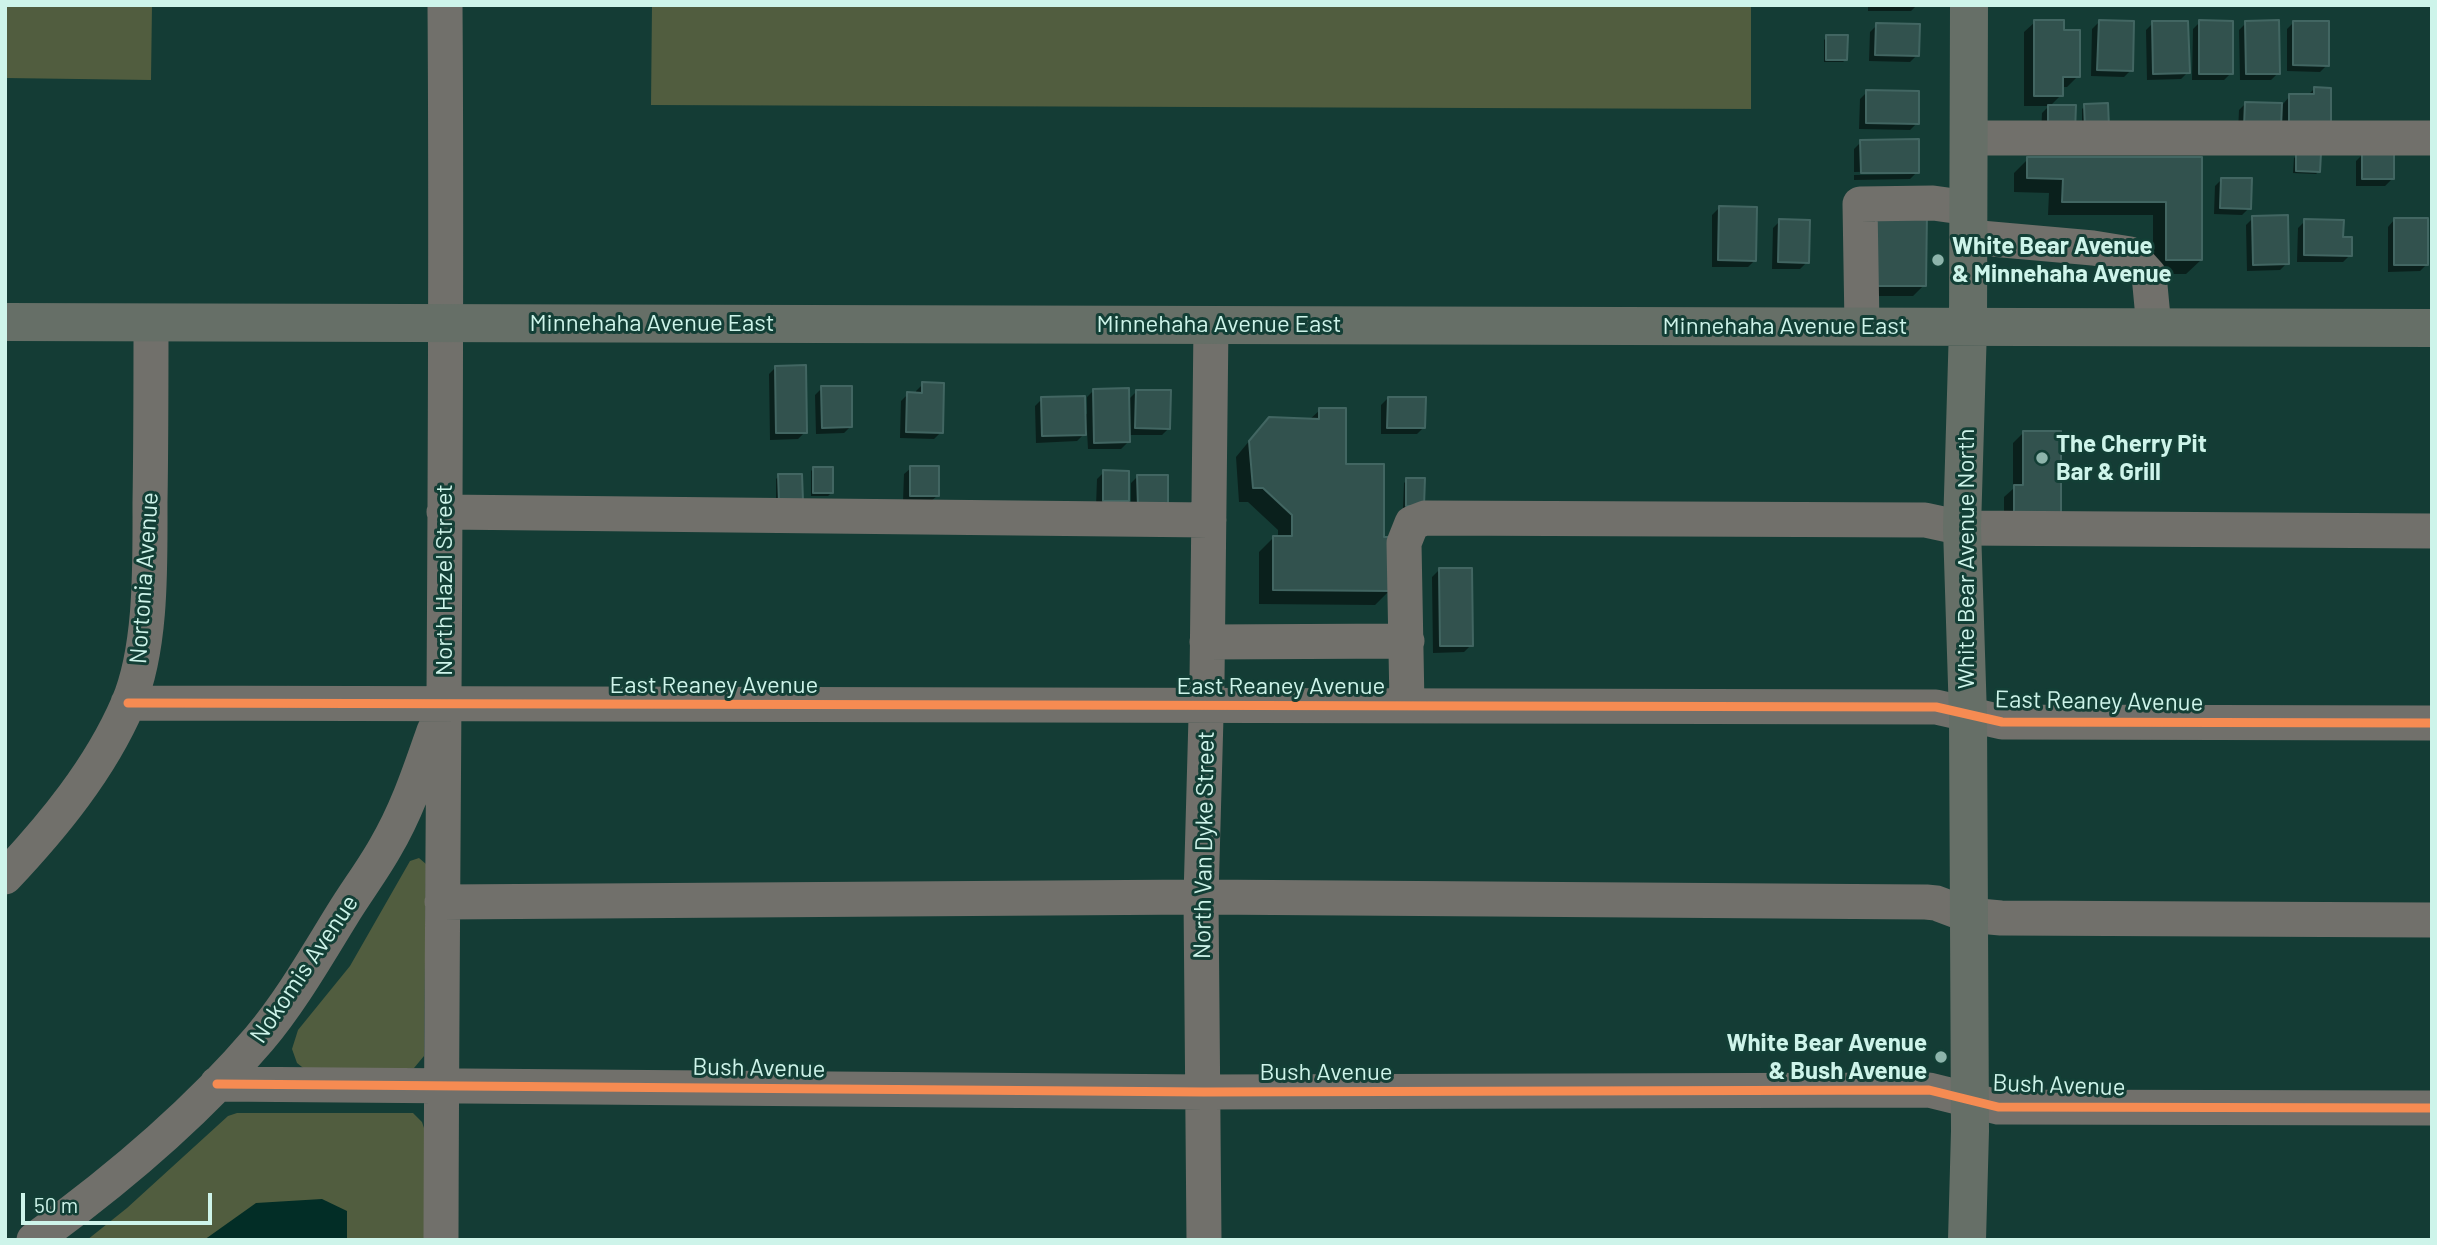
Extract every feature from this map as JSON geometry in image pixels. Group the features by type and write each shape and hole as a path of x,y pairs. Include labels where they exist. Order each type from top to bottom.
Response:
{"main road":[{"name":"White Bear Avenue North","path":"1967,1240 1968,716 1962,528 1968,327 1969,5"},
{"name":"Minnehaha Avenue East","path":"5,322 2432,328"}],"street":[{"name":"North Hazel Street","path":"441,1240 447,322 445,5"},
{"path":"1969,138 2432,138"},
{"path":"1862,326 1860,204 1933,203 1969,223 2130,254 2148,275 2154,328"},
{"name":"Nortonia Avenue","path":"5,877 65,809 100,756 128,703 139,668 150,556 151,322"},
{"name":"North Van Dyke Street","path":"1204,1240 1201,897 1207,705 1211,324"},
{"path":"444,512 1209,520"},
{"path":"1407,705 1404,543 1412,523 1425,518 1925,520 1962,528 2432,531"},
{"path":"1208,642 1407,641"},
{"name":"East Reaney Avenue","path":"128,703 1937,707 2002,722 2432,723"},
{"name":"Nokomis Avenue","path":"34,1240 141,1156 217,1084 260,1038 300,983 386,848 410,800 443,704"},
{"path":"442,902 1201,897 1926,902 1968,915 2001,918 2432,920"},
{"name":"Bush Avenue","path":"217,1084 1204,1092 1929,1090 1998,1107 2432,1108"}],"shaded area":[{"path":"5,5 152,5 151,80 5,78"},
{"path":"652,5 1751,5 1751,109 651,105"},
{"path":"419,858 426,864 424,1056 414,1068 307,1071 297,1063 292,1049 298,1030 350,966 410,861"},
{"path":"237,1113 413,1113 422,1122 426,1134 426,1240 87,1240 127,1208 228,1116"},
{"path":"322,1199 347,1211 347,1240 204,1240 256,1203"}],"building":[{"path":"2034,20 2064,20 2064,30 2080,30 2080,77 2063,77 2063,96 2034,96"},
{"path":"2099,20 2134,21 2133,71 2097,70"},
{"path":"2199,20 2233,21 2233,74 2199,74"},
{"path":"2279,20 2280,74 2246,74 2245,21"},
{"path":"2152,21 2188,21 2190,73 2153,74"},
{"path":"2293,21 2329,21 2329,66 2293,65"},
{"path":"1876,23 1920,24 1919,56 1875,55"},
{"path":"1826,35 1848,35 1847,60 1826,60"},
{"path":"2314,87 2331,88 2331,124 2289,123 2289,94 2314,94"},
{"path":"1866,90 1919,91 1919,124 1866,123"},
{"path":"2245,102 2282,103 2281,128 2244,127"},
{"path":"2108,103 2109,127 2085,128 2084,104"},
{"path":"2048,105 2076,105 2075,132 2048,131"},
{"path":"1919,139 1919,173 1861,173 1860,140"},
{"path":"2394,152 2394,179 2362,179 2362,153"},
{"path":"2296,153 2321,153 2320,172 2296,171"},
{"path":"2027,157 2202,157 2202,260 2166,260 2166,202 2062,202 2063,179 2027,178"},
{"path":"2221,178 2252,178 2251,209 2220,208"},
{"path":"1719,206 1757,207 1756,261 1718,260"},
{"path":"1876,210 1927,211 1926,286 1875,286"},
{"path":"2288,215 2289,264 2253,265 2252,216"},
{"path":"2394,218 2428,218 2428,265 2394,265"},
{"path":"1779,219 1810,220 1809,263 1778,262"},
{"path":"2304,219 2344,220 2343,237 2352,237 2352,256 2304,255"},
{"path":"806,365 807,433 776,433 775,366"},
{"path":"922,382 944,383 943,433 906,432 907,392 922,393"},
{"path":"821,386 852,386 852,427 822,428"},
{"path":"1129,388 1130,442 1094,443 1093,389"},
{"path":"1136,390 1171,390 1170,429 1135,428"},
{"path":"1085,396 1086,435 1042,436 1041,397"},
{"path":"1388,397 1426,397 1425,428 1387,428"},
{"path":"1319,408 1346,408 1346,464 1384,464 1384,537 1392,537 1392,591 1273,590 1273,536 1292,536 1292,515 1263,488 1253,488 1249,441 1269,417 1319,419"},
{"name":"The Cherry Pit Bar & Grill","path":"2023,431 2061,431 2061,514 2014,513 2014,485 2023,485"},
{"path":"910,466 939,466 939,496 910,496"},
{"path":"813,467 833,467 833,493 813,493"},
{"path":"1103,470 1129,471 1129,501 1103,501"},
{"path":"778,474 802,474 803,501 779,502"},
{"path":"1137,475 1168,475 1168,507 1138,507"},
{"path":"1406,478 1425,478 1424,506 1406,506"},
{"path":"1439,568 1472,568 1473,646 1440,646"}],"cycle path":[{"path":"128,703 1936,707 2002,722 2432,723"},
{"path":"217,1084 1204,1092 1929,1090 1998,1107 2432,1108"}],"place":[{"name":"White Bear Avenue & Minnehaha Avenue","path":"1938,260"},
{"name":"The Cherry Pit Bar & Grill","path":"2042,458"},
{"name":"White Bear Avenue & Bush Avenue","path":"1941,1057"}]}
